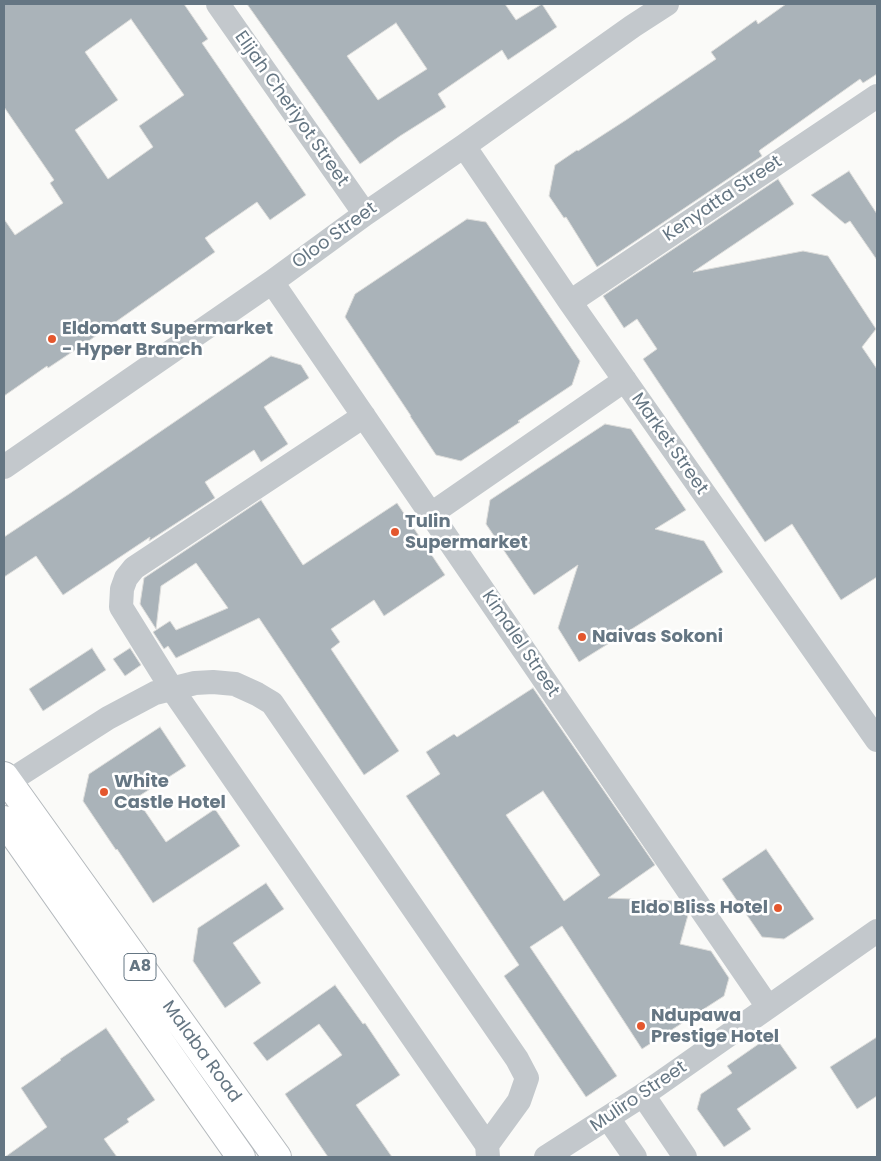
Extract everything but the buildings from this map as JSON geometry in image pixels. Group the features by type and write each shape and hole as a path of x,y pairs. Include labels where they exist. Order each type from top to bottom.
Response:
{"highway":[{"name":"Malaba Road","path":"6,779 277,1157"},
{"name":"A8","path":"4,820 241,1157"}],"street":[{"name":"Elijah Cheriyot Street","path":"218,4 365,214"},
{"name":"Oloo Street","path":"4,467 272,282 365,214 667,4"},
{"name":"Kenyatta Street","path":"570,302 877,96"},
{"name":"Market Street","path":"464,146 570,302 877,740"},
{"name":"Kimalel Street","path":"272,282 768,1007"},
{"path":"431,514 625,380"},
{"path":"6,779 108,718 155,693 172,689 195,683 213,682 235,684 272,703 512,1051 527,1078 519,1102 488,1151 172,689 121,607 122,589 126,578 134,568 364,416"},
{"name":"Muliro Street","path":"546,1157 643,1095 877,931"},
{"path":"643,1095 685,1157"},
{"path":"608,1118 635,1157"}],"place":[{"name":"Eldomatt Supermarket - Hyper Branch","path":"52,339"},
{"name":"Tulin Supermarket","path":"395,532"},
{"name":"Naivas Sokoni","path":"582,637"},
{"name":"White Castle Hotel","path":"104,792"},
{"name":"Eldo Bliss Hotel","path":"778,908"},
{"name":"Ndupawa Prestige Hotel","path":"641,1026"}]}
